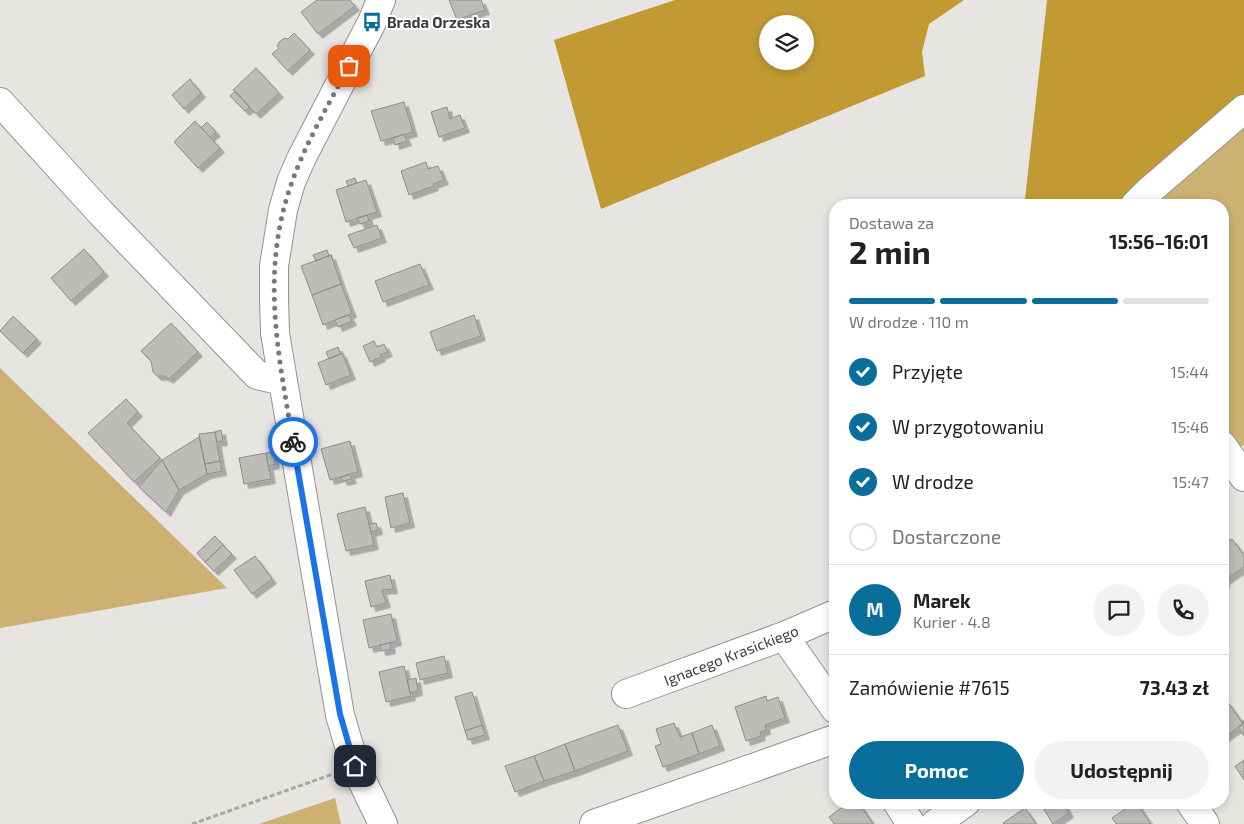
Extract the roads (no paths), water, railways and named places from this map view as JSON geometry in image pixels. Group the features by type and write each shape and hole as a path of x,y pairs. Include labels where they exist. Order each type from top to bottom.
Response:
{"street":[{"path":"381,0 372,22 302,156 283,210 274,266 274,298 275,333 340,714 355,766 383,824"},
{"path":"0,102 100,212 257,375 283,381"},
{"path":"1142,199 1244,109"},
{"path":"1231,447 1244,477"},
{"name":"Ignacego Krasickiego","path":"626,694 784,636 829,617"},
{"path":"784,636 829,700"},
{"path":"594,824 829,741"},
{"path":"901,809 911,824"},
{"path":"934,824 956,809"},
{"path":"1195,809 1206,824"}],"place":[{"name":"Brada Orzeska","path":"372,22"}]}
